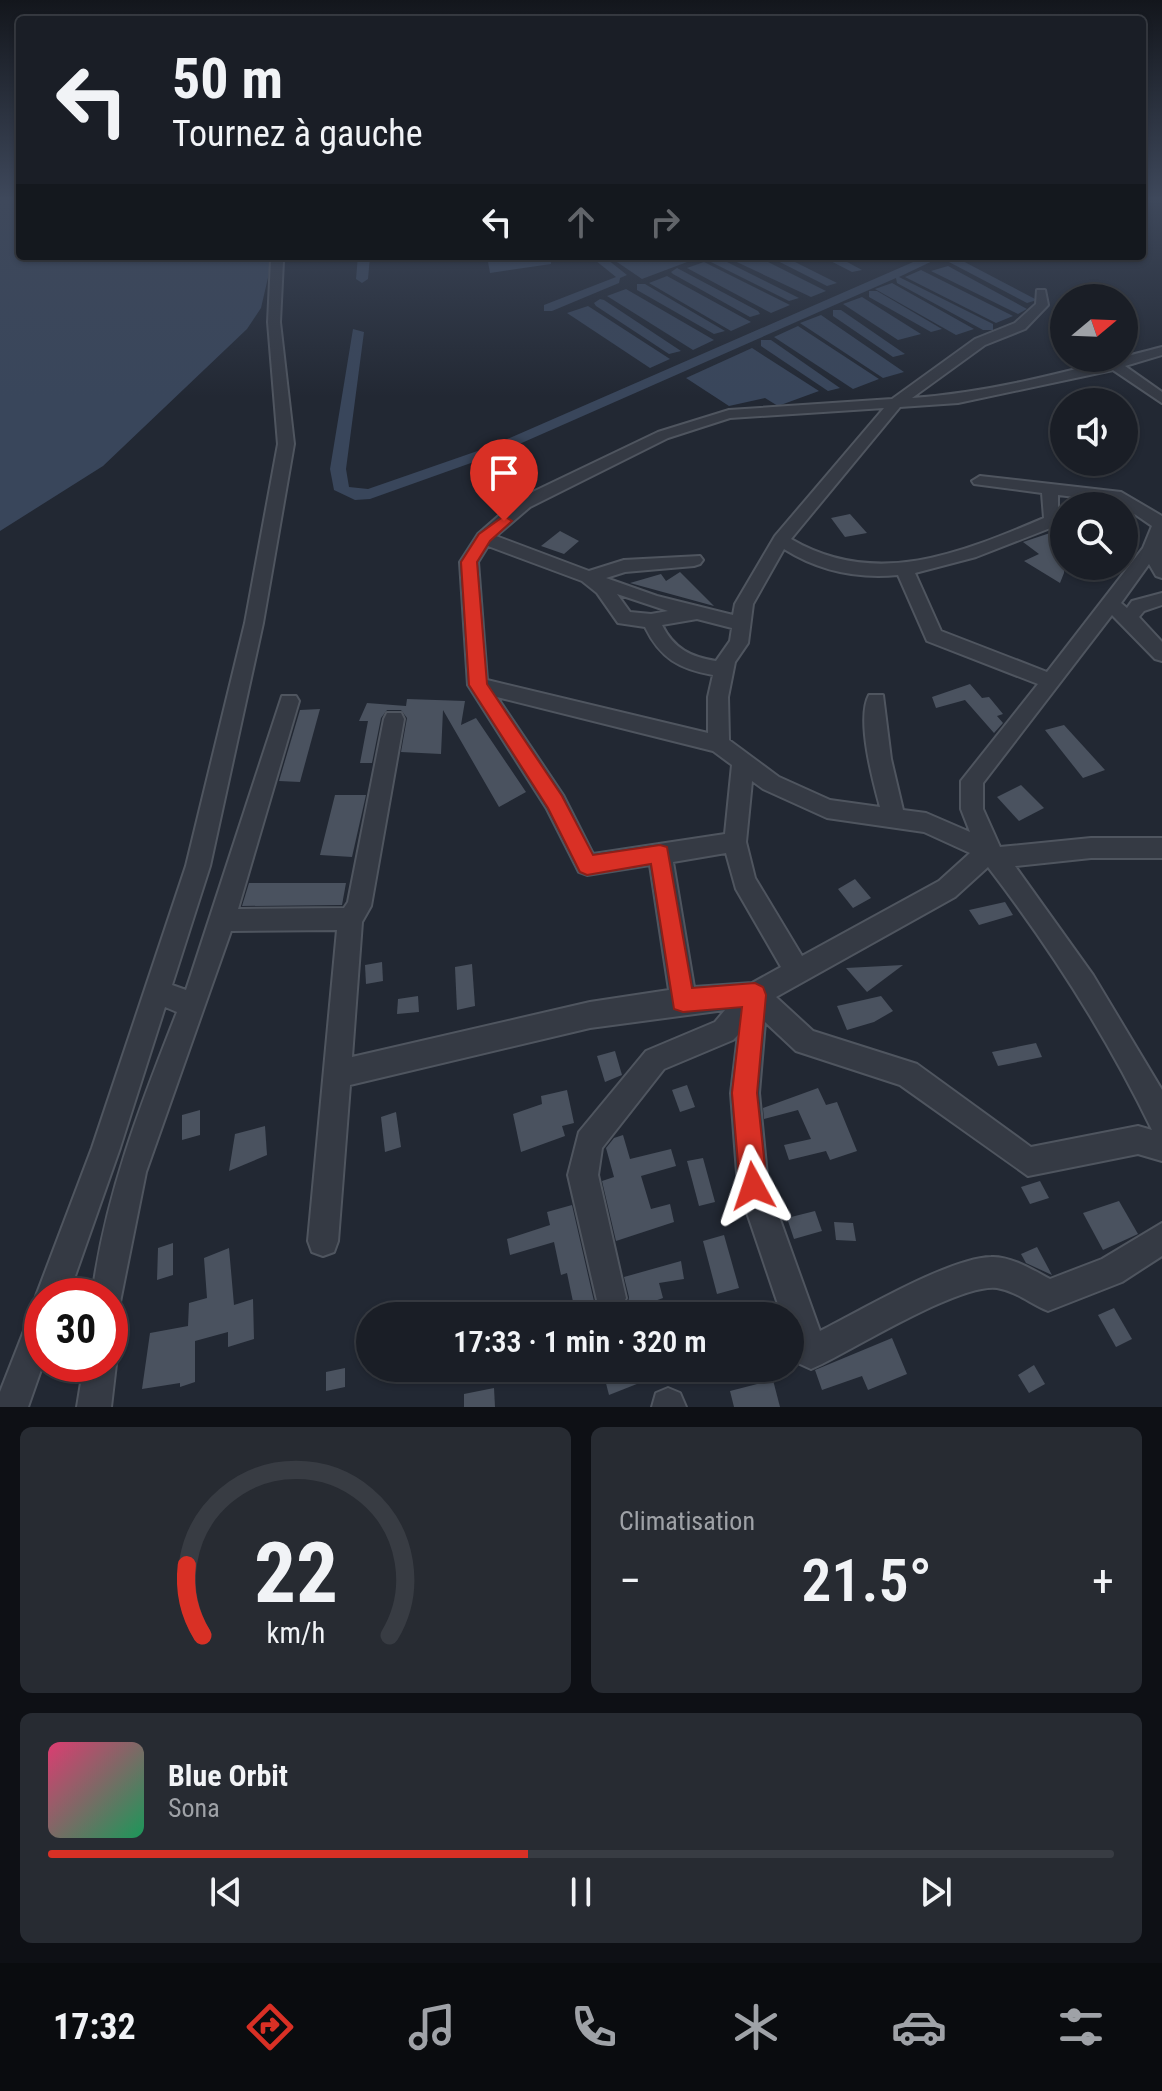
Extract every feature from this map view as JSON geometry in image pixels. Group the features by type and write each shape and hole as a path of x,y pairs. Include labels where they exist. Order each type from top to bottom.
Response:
{"street":[{"path":"59,1278 106,1148 198,866 254,623 286,444 274,322 277,266"},
{"path":"719,744 718,697 726,660 739,643 744,604 781,540 897,402 980,342 1020,326 1042,305 1041,293"},
{"path":"1138,358 1162,351"},
{"path":"735,842 587,865 555,802 478,685 469,562 484,538 524,503 663,435 729,414 958,399 1083,372"},
{"path":"1125,372 1162,399"},
{"path":"980,481 1121,497 1161,523 1119,612 1051,681 972,781 972,809 992,854 1084,984 1139,1073 1162,1120"},
{"path":"781,540 823,563 866,572 903,570 991,547 1052,521 1050,490"},
{"path":"484,538 588,577 743,624"},
{"path":"1151,549 1162,572"},
{"path":"588,577 624,566 694,560"},
{"path":"903,570 912,578 926,627 934,636 1051,681"},
{"path":"588,577 603,589 624,618 651,621 698,612"},
{"path":"1119,612 1162,599"},
{"path":"1119,612 1162,654"},
{"path":"651,621 662,645 678,660 724,669"},
{"path":"478,685 719,744 771,783 827,809 894,816 926,823 992,854 1091,848 1162,848"},
{"path":"876,700 875,721 882,774 894,816"},
{"path":"109,1278 112,1242 127,1180 224,920 289,701"},
{"path":"323,1241 350,919 359,906 394,719"},
{"path":"743,762 735,842 744,881 797,971"},
{"path":"660,854 683,1001"},
{"path":"610,1298 583,1175 589,1142 655,1060 724,1031 755,995 947,889 992,854"},
{"path":"224,920 350,919"},
{"path":"157,992 193,1005"},
{"path":"337,1074 590,1015 683,1001 755,995 805,1042 907,1074 1028,1162 1138,1140 1162,1147"},
{"path":"755,995 745,1093 753,1186 811,1353 948,1286 990,1272 1010,1276 1048,1295 1111,1271 1162,1238"},
{"path":"11,1407 24,1372"},
{"path":"94,1407 97,1382"}],"water":[{"path":"0,266 271,266 261,308 247,329 103,466 0,531"},
{"path":"489,266 540,266 490,273"},
{"path":"622,266 677,266 642,279"},
{"path":"711,266 790,305 771,313 687,268"},
{"path":"744,266 775,266 826,291 811,297"},
{"path":"948,266 1027,309 1018,314 931,271"},
{"path":"921,270 1013,316 996,323 905,277"},
{"path":"667,276 751,322 731,331 649,283"},
{"path":"892,283 974,329 956,335 875,289"},
{"path":"626,289 714,340 693,350 607,296"},
{"path":"862,297 921,334 898,340 843,304"},
{"path":"588,306 670,359 650,368 567,313"},
{"path":"821,315 904,372 883,378 800,323"},
{"path":"798,326 879,379 853,389 774,337"},
{"path":"752,348 819,391 778,406 765,398 729,406 686,378"}],"building":[{"path":"850,514 867,533 845,537 831,518"},
{"path":"560,531 579,541 564,554 541,546"},
{"path":"1050,533 1050,577 1024,561 1039,554 1023,542"},
{"path":"680,572 714,606 630,583 661,574 666,581"},
{"path":"970,684 982,698 989,697 1003,714 997,716 1003,723 994,733 965,700 936,708 932,697"},
{"path":"407,699 465,701 461,725 476,718 526,792 499,807 443,710 441,754 401,752 407,718 401,710 387,710 381,718 372,763 360,763 368,721 359,721 367,703 406,706"},
{"path":"320,709 300,782 279,781 300,710"},
{"path":"1064,725 1105,770 1083,778 1045,730"},
{"path":"1021,785 1044,808 1019,821 997,797"},
{"path":"335,795 366,795 352,857 320,855"},
{"path":"855,879 871,898 853,908 838,889"},
{"path":"249,883 346,883 342,905 242,906"},
{"path":"1005,902 1013,915 979,925 969,910"},
{"path":"382,962 383,981 366,984 365,965"},
{"path":"472,964 475,1006 457,1010 455,967"},
{"path":"903,965 867,992 846,968"},
{"path":"418,996 419,1012 397,1014 398,999"},
{"path":"881,996 893,1011 874,1022 847,1030 837,1006"},
{"path":"1036,1043 1042,1057 998,1066 992,1052"},
{"path":"615,1051 622,1075 605,1082 597,1056"},
{"path":"687,1085 695,1107 680,1112 672,1090"},
{"path":"818,1088 826,1105 837,1102 857,1151 830,1160 826,1151 789,1160 784,1145 811,1139 798,1110 764,1119 763,1108"},
{"path":"567,1090 574,1123 562,1126 565,1136 521,1152 513,1114 542,1104 541,1096"},
{"path":"200,1110 200,1135 182,1140 182,1115"},
{"path":"396,1112 401,1147 385,1152 381,1117"},
{"path":"265,1126 267,1155 229,1171 235,1134"},
{"path":"623,1135 630,1159 671,1149 676,1166 641,1176 651,1209 670,1204 674,1222 616,1241 602,1181 614,1177 606,1148 614,1138"},
{"path":"703,1158 715,1202 699,1206 687,1161"},
{"path":"1040,1181 1049,1198 1030,1204 1021,1187"},
{"path":"1119,1201 1138,1234 1103,1250 1083,1213"},
{"path":"572,1205 595,1302 573,1302 567,1273 561,1275 554,1242 510,1255 507,1239 550,1225 547,1212"},
{"path":"815,1211 822,1231 794,1239 787,1218"},
{"path":"834,1222 853,1223 856,1241 836,1240"},
{"path":"724,1235 739,1288 717,1294 703,1241"},
{"path":"173,1243 173,1275 157,1280 158,1248"},
{"path":"1037,1247 1052,1275 1026,1263 1021,1254"},
{"path":"229,1248 234,1305 253,1299 254,1339 228,1347 228,1332 195,1341 195,1382 180,1387 180,1383 142,1389 150,1333 188,1326 189,1303 207,1298 204,1258"},
{"path":"681,1261 684,1279 659,1283 663,1298 652,1302 628,1302 624,1277"},
{"path":"1114,1308 1132,1339 1116,1347 1098,1315"},
{"path":"892,1338 907,1374 868,1390 862,1376 822,1390 815,1370"},
{"path":"1034,1365 1045,1384 1029,1393 1018,1375"},
{"path":"345,1368 345,1387 326,1391 326,1372"},
{"path":"606,1382 642,1382 609,1395"},
{"path":"774,1382 780,1407 734,1407 730,1391"},
{"path":"494,1388 495,1407 464,1407 464,1394"}],"waterway":[{"path":"362,279 363,266"},
{"path":"609,266 621,275"},
{"path":"727,266 793,298"},
{"path":"794,266 831,283"},
{"path":"847,266 856,270"},
{"path":"358,332 338,469 342,490 355,495 370,494 494,450 915,266"},
{"path":"964,266 1031,300"},
{"path":"677,272 754,314"},
{"path":"548,308 615,280"},
{"path":"901,280 988,327"},
{"path":"641,287 719,331"},
{"path":"873,294 936,329"},
{"path":"600,303 674,351"},
{"path":"837,313 898,354"},
{"path":"766,343 833,388"}],"route":[{"path":"504,521 484,538 469,562 478,685 555,802 587,865 660,854 683,1001 755,995 745,1093 753,1186"}]}
